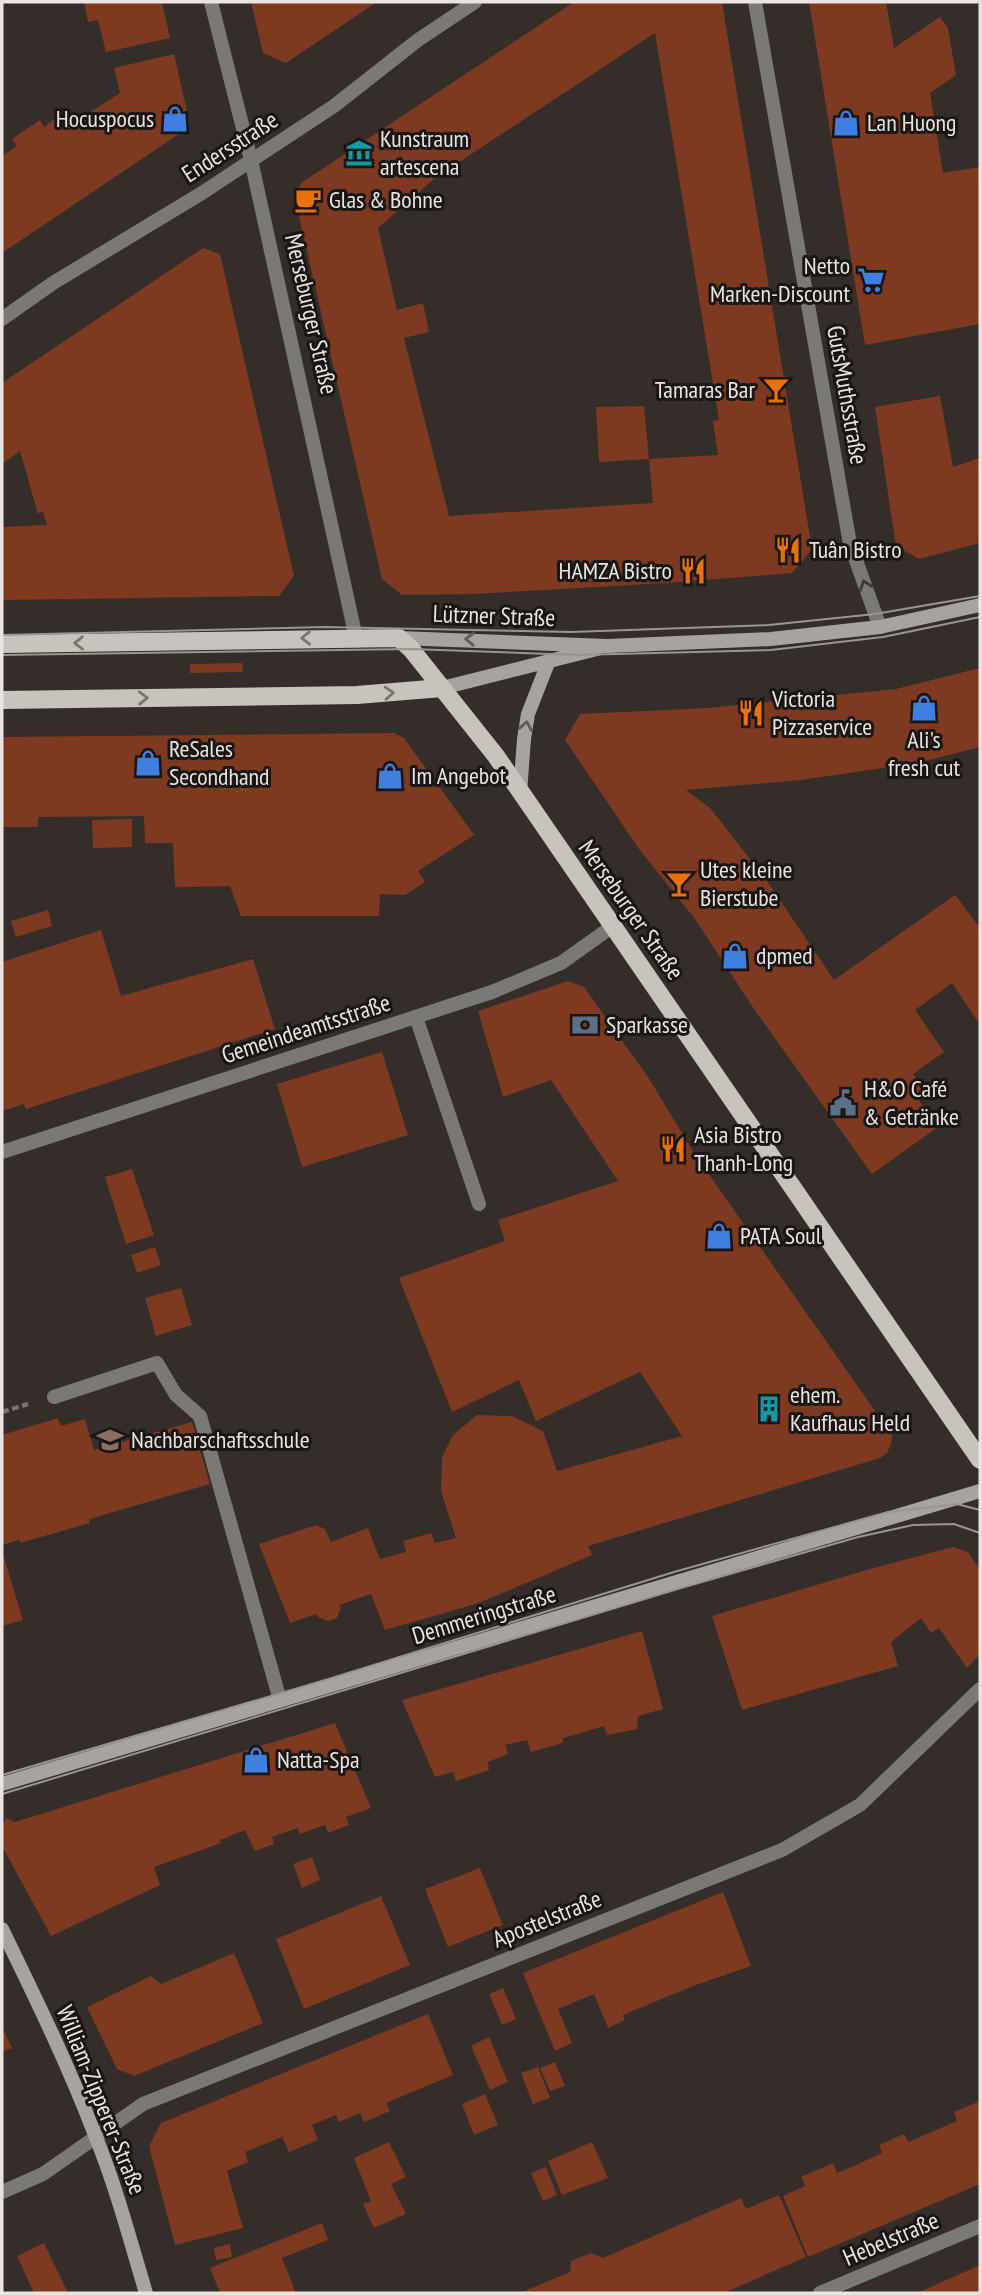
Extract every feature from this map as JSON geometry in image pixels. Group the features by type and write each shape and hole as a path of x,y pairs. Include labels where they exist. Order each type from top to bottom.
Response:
{"main road":[{"name":"Lützner Straße","path":"2,644 399,638"},
{"name":"Merseburger Straße","path":"399,638 411,649 496,756 980,1460"},
{"name":"Lützner Straße","path":"2,700 357,695 442,688"}],"street":[{"name":"Merseburger Straße","path":"211,2 251,160 356,638"},
{"name":"Endersstraße","path":"2,319 53,283 202,193 334,106 418,40 475,2"},
{"name":"GutsMuthsstraße","path":"755,2 850,544 880,627"},
{"name":"Lützner Straße","path":"399,638 608,646 771,639 880,627 980,605"},
{"path":"520,793 528,714 548,663 608,646"},
{"name":"Lützner Straße","path":"442,688 548,663"},
{"name":"Gemeindeamtsstraße","path":"2,1152 492,992 561,963 613,926"},
{"path":"416,1017 480,1204"},
{"path":"54,1397 157,1363 176,1395 200,1416 280,1700"},
{"name":"Demmeringstraße","path":"2,1784 856,1530 980,1490"},
{"name":"Apostelstraße","path":"2,2192 43,2174 144,2104 782,1850 860,1805 980,1689"},
{"name":"William-Zipperer-Straße","path":"2,1929 60,2047 96,2136 113,2182 146,2293"},
{"name":"Hebelstraße","path":"820,2293 980,2226"}],"building":[{"path":"84,2 162,2 170,38 106,52 98,20 88,22"},
{"path":"251,2 377,2 286,63 263,53"},
{"path":"574,2 722,2 812,549 792,573 473,594 402,595 382,579 295,199 301,183","holes":["655,33 719,420 713,421 718,455 649,459 653,503 449,516 404,338 429,332 423,303 397,310 378,228 435,178"]},
{"path":"809,2 886,2 894,48 940,17 948,28 956,75 930,93 943,173 980,167 980,324 865,345"},
{"path":"174,54 189,120 185,130 2,253 2,156 17,146 12,139 40,120 44,127 62,113 70,125 120,93 114,68"},
{"path":"203,248 220,254 294,576 279,596 2,600 2,527 47,525 43,511 38,514 20,451 2,464 2,383"},
{"path":"940,396 953,467 980,458 980,543 919,559 896,546 875,407"},
{"path":"644,406 649,459 599,462 596,407"},
{"path":"242,663 243,672 190,673 190,664"},
{"path":"980,668 980,747 917,763 801,780 686,790 710,808 765,878 834,980 955,895 978,925 980,924 980,1025 952,983 915,1010 944,1052 913,1074 928,1094 919,1100 938,1127 872,1174 752,1006 695,919 639,849 565,740 580,714 708,708 896,689"},
{"path":"394,733 404,738 474,835 418,871 425,882 405,895 380,894 379,916 241,916 230,886 175,887 173,843 145,843 144,816 38,817 38,827 2,827 2,737"},
{"path":"132,819 132,847 93,848 92,820"},
{"path":"48,910 52,926 16,937 11,921"},
{"path":"101,930 121,996 253,959 275,1029 26,1109 24,1104 2,1111 2,962"},
{"path":"568,981 584,987 650,1080 694,1153 892,1435 891,1444 887,1453 880,1458 588,1546 592,1555 479,1603 385,1630 371,1594 339,1605 341,1608 337,1618 328,1621 316,1614 290,1623 259,1544 316,1525 325,1529 331,1542 368,1528 380,1559 406,1552 403,1541 431,1533 435,1543 456,1538 441,1491 442,1457 453,1435 477,1415 512,1416 543,1431 557,1471 682,1436 640,1372 536,1421 519,1380 452,1412 399,1278 505,1241 498,1220 618,1181 551,1080 503,1097 478,1011"},
{"path":"382,1052 408,1135 302,1167 277,1084"},
{"path":"132,1169 154,1235 126,1244 105,1177"},
{"path":"155,1247 161,1265 137,1273 131,1255"},
{"path":"181,1288 192,1325 156,1336 145,1298"},
{"path":"58,1418 61,1426 85,1419 94,1450 192,1422 210,1484 89,1519 90,1523 20,1543 19,1540 2,1545 2,1435"},
{"path":"953,1547 968,1552 980,1570 980,1654 967,1668 939,1628 931,1633 921,1618 891,1642 898,1666 742,1710 712,1616"},
{"path":"2,1551 23,1620 2,1626"},
{"path":"642,1631 663,1709 638,1716 637,1729 607,1735 604,1726 563,1738 563,1743 531,1752 527,1740 505,1745 508,1754 488,1762 489,1770 456,1781 453,1772 435,1777 402,1700"},
{"path":"335,1723 371,1808 346,1817 349,1825 328,1833 325,1825 300,1834 298,1828 272,1837 274,1844 255,1851 245,1830 220,1840 221,1843 154,1867 160,1885 51,1936 2,1846 2,1829 6,1818 15,1822"},
{"path":"312,1857 320,1880 302,1888 293,1864"},
{"path":"480,1868 503,1925 448,1947 425,1889"},
{"path":"723,1892 751,1966 623,2015 625,2020 608,2028 594,1994 558,2009 572,2043 555,2051 523,1973"},
{"path":"381,1896 410,1965 304,2009 276,1939"},
{"path":"234,1953 263,2023 134,2076 117,2069 87,2007 151,1976 161,1984"},
{"path":"503,1988 516,2019 502,2025 489,1994"},
{"path":"428,2014 453,2075 386,2103 390,2111 364,2122 360,2113 339,2122 336,2115 312,2125 318,2140 289,2152 282,2137 245,2152 248,2162 227,2171 243,2228 175,2245 149,2146 161,2123"},
{"path":"2,2027 12,2048 2,2052"},
{"path":"489,2037 508,2082 490,2090 471,2046"},
{"path":"555,2062 565,2086 550,2091 540,2068"},
{"path":"538,2067 550,2098 533,2104 521,2073"},
{"path":"485,2094 498,2125 474,2135 462,2104"},
{"path":"980,2101 980,2184 808,2257 783,2196 805,2186 801,2177 833,2163 837,2173 882,2153 879,2145 904,2134 908,2142 957,2121 954,2112"},
{"path":"389,2142 406,2177 391,2184 406,2214 374,2228 363,2204 371,2201 354,2158"},
{"path":"592,2142 608,2178 562,2195 548,2161"},
{"path":"546,2167 557,2195 543,2201 531,2173"},
{"path":"779,2195 806,2257 724,2293 520,2293 570,2272 571,2261 591,2253 603,2258 741,2198 746,2209"},
{"path":"322,2223 328,2240 282,2258 296,2293 220,2293 210,2268"},
{"path":"44,2243 68,2293 34,2293 17,2256"},
{"path":"230,2244 232,2257 216,2260 214,2248"},
{"path":"980,2265 980,2293 917,2293"}],"tram line":[{"path":"2,635 325,627 571,632 769,625 875,614 980,596"},
{"path":"2,655 411,649 577,655 771,650 883,637 980,617"},
{"path":"2,1775 322,1681 674,1572 888,1512 957,1504 980,1510"},
{"path":"2,1794 858,1537 913,1525 954,1524 980,1533"}],"place":[{"name":"Hocuspocus","path":"175,119"},
{"name":"Lan Huong","path":"846,123"},
{"name":"Kunstraum artescena","path":"359,153"},
{"name":"Glas & Bohne","path":"308,200"},
{"name":"Netto Marken-Discount","path":"871,280"},
{"name":"Tamaras Bar","path":"776,390"},
{"name":"Tuấn Bistro","path":"788,550"},
{"name":"HAMZA Bistro","path":"693,571"},
{"name":"Ali's fresh cut","path":"924,708"},
{"name":"Victoria Pizzaservice","path":"751,713"},
{"name":"ReSales Secondhand","path":"148,763"},
{"name":"Im Angebot","path":"390,776"},
{"name":"Utes kleine Bierstube","path":"679,884"},
{"name":"dpmed","path":"735,956"},
{"name":"Sparkasse","path":"585,1025"},
{"name":"H&O Café & Getränke","path":"843,1103"},
{"name":"Asia Bistro Thanh-Long","path":"673,1149"},
{"name":"PATA Soul","path":"719,1236"},
{"name":"ehem. Kaufhaus Held","path":"769,1409"},
{"name":"Nachbarschaftsschule","path":"110,1440"},
{"name":"Natta-Spa","path":"256,1760"}]}
